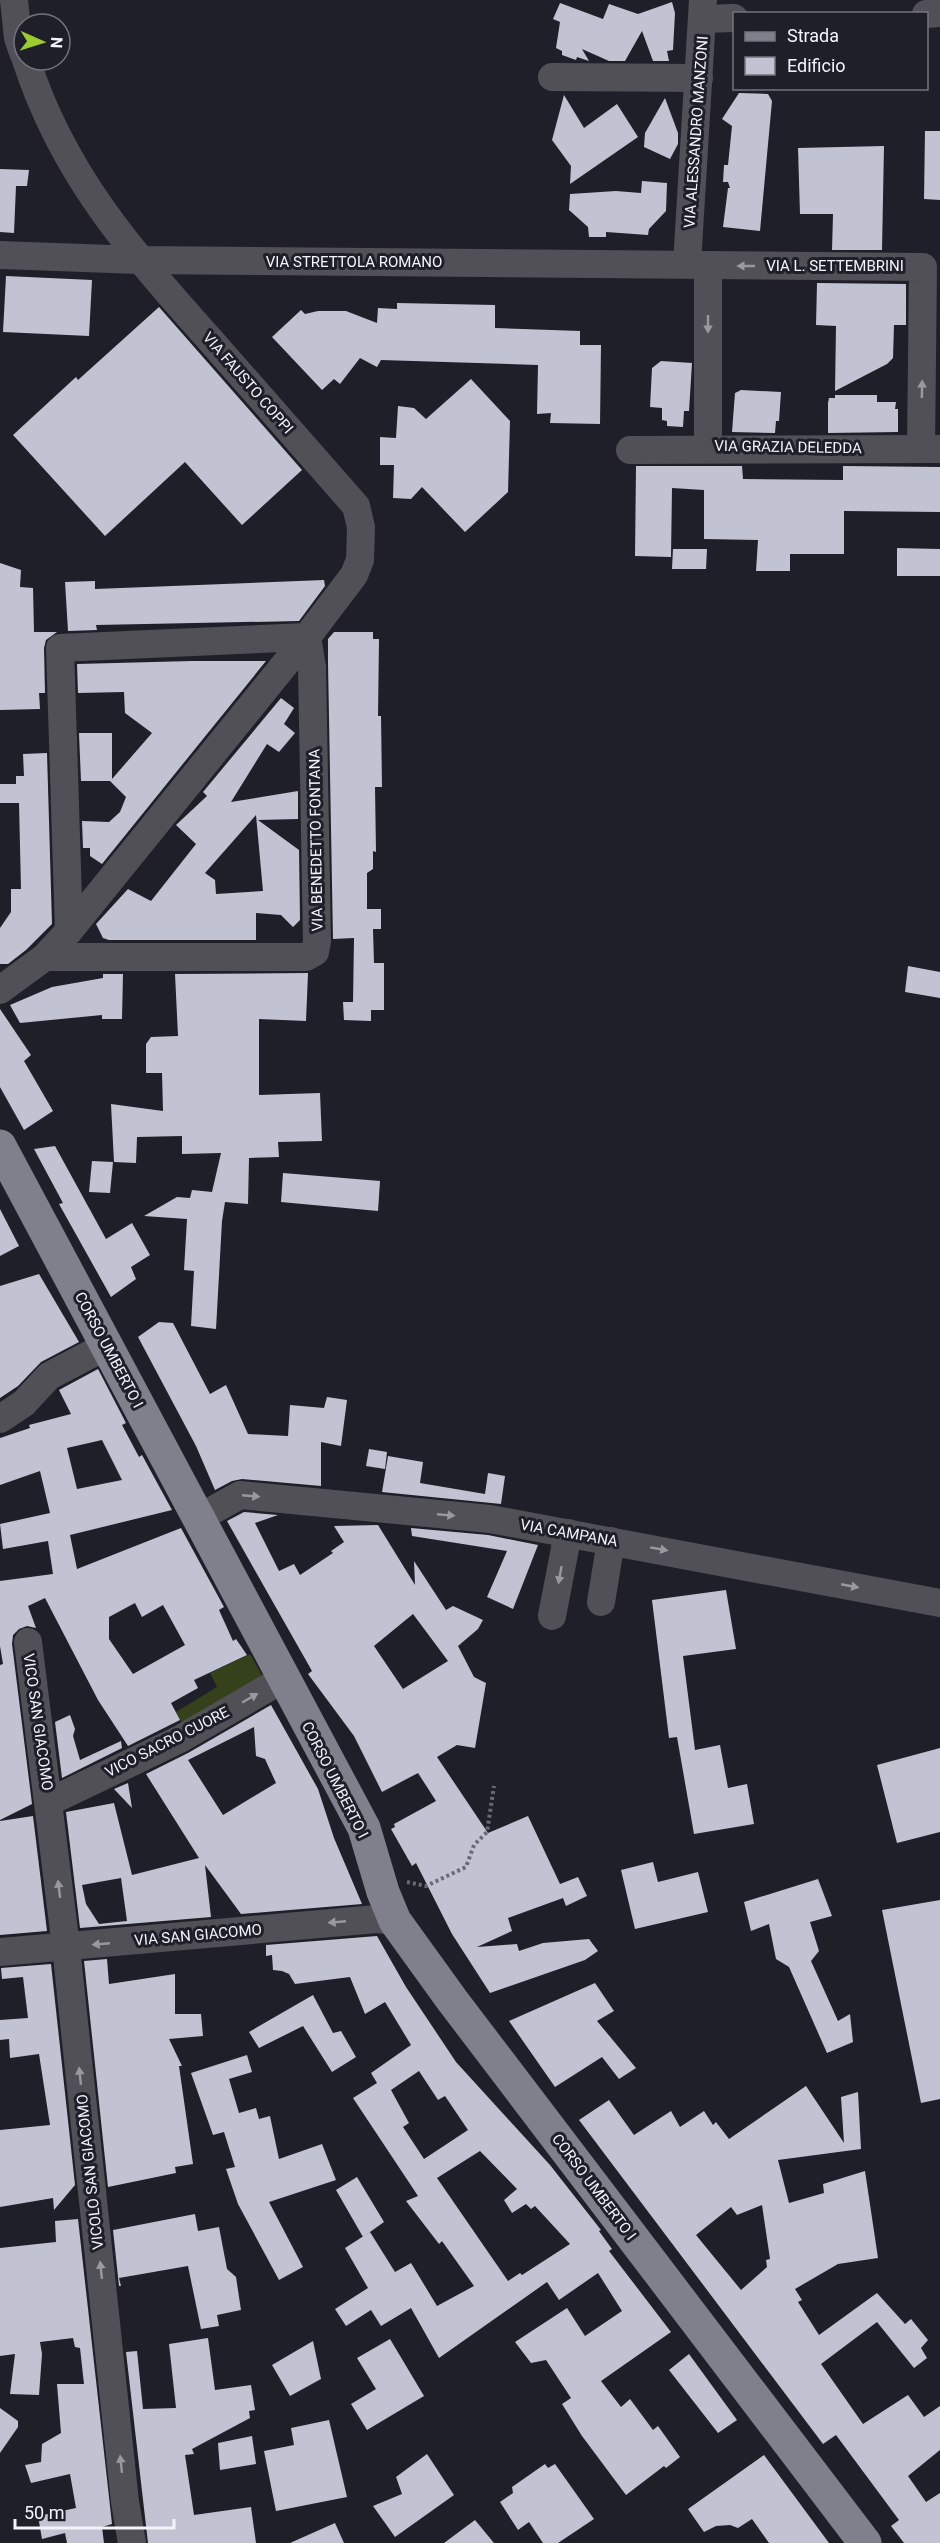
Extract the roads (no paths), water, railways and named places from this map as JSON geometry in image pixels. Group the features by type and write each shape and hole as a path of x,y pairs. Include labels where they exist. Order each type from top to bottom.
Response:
{"main road":[{"name":"CORSO UMBERTO I","path":"0,1146 363,1828 395,1921 459,2010 865,2543"}],"street":[{"path":"703,9 733,17"},
{"name":"VIA ALESSANDRO MANZONI","path":"698,265 699,78 703,9"},
{"name":"VIA FAUSTO COPPI","path":"30,72 36,92 63,150 115,229 139,260 356,506 361,527 360,561 354,575 307,637"},
{"path":"552,77 699,78"},
{"name":"VIA STRETTOLA ROMANO","path":"0,255 139,260 698,265"},
{"name":"VIA L. SETTEMBRINI","path":"698,265 923,267 930,448"},
{"name":"VIA GRAZIA DELEDDA","path":"698,265 708,449 930,448"},
{"path":"630,450 708,449"},
{"path":"69,931 60,648 307,637"},
{"path":"0,990 45,957 69,931 307,637"},
{"name":"VIA BENEDETTO FONTANA","path":"45,957 306,957 315,952 317,941 312,667 307,637"},
{"path":"0,1419 24,1403 49,1376 106,1346"},
{"name":"VIA CAMPANA","path":"199,1518 240,1495 490,1519 940,1603"},
{"path":"552,1616 568,1533"},
{"path":"601,1602 611,1541"},
{"name":"VICO SAN GIACOMO","path":"28,1642 49,1802"},
{"name":"VICO SACRO CUORE","path":"49,1802 180,1739 283,1679"},
{"name":"VICOLO SAN GIACOMO","path":"49,1802 125,2502 132,2543"},
{"name":"VIA SAN GIACOMO","path":"0,1952 377,1919 395,1921"}]}
